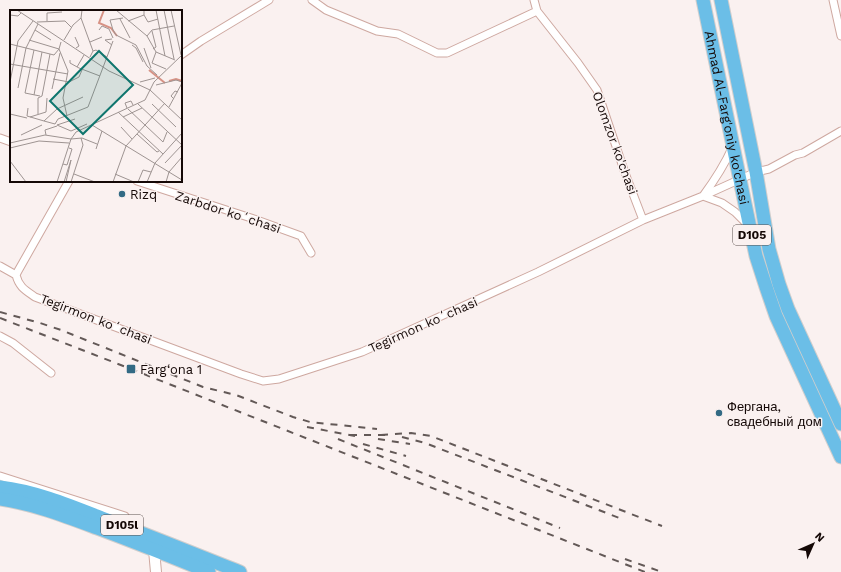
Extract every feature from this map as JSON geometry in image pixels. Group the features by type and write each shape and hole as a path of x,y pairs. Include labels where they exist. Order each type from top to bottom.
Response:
{"highway":[{"name":"Ahmad Al-Farg'oniy ko'chasi","path":"703,0 756,256 776,316 841,457"},
{"name":"Ahmad Al-Farg'oniy ko'chasi","path":"721,0 756,172 769,249 788,309 841,424"},
{"name":"D105l","path":"0,487 35,494 68,505 156,544 209,572"},
{"name":"D105l","path":"0,499 34,505 240,572"}],"street":[{"path":"182,54 269,0"},
{"path":"312,0 326,10 377,31 398,34 437,52 447,53 537,11"},
{"name":"Olomzor ko'chasi","path":"534,0 537,11 597,90 625,173 643,220"},
{"path":"833,0 840,24 841,36"},
{"name":"Tegirmon koʻchasi","path":"0,266 16,275 23,289 35,297 241,374 263,381 279,379 362,352 538,272 643,220 703,196 756,172 769,169 795,155 803,153 841,131"},
{"path":"1,136 10,141"},
{"path":"733,146 725,164 703,196 722,203 735,212 750,227"},
{"path":"16,275 68,182"},
{"name":"Zarbdor koʻchasi","path":"141,182 301,236 311,253"},
{"path":"0,336 12,343 51,373"},
{"path":"0,476 125,516"},
{"path":"156,544 156,572"}],"railway":[{"path":"0,312 61,330 203,387 236,395 293,417 310,422 377,429"},
{"path":"0,318 645,572"},
{"path":"307,427 355,436"},
{"path":"381,435 411,433 431,436 662,526"},
{"path":"350,435 386,435"},
{"path":"402,437 425,443 622,519"},
{"path":"338,439 560,528"},
{"path":"378,439 410,444"},
{"path":"363,444 406,456"},
{"path":"625,559 662,572"}],"place":[{"name":"Rizq","path":"122,194"},
{"name":"Farg‘ona 1","path":"131,369"},
{"name":"Фергана, свадебный дом","path":"719,413"}]}
